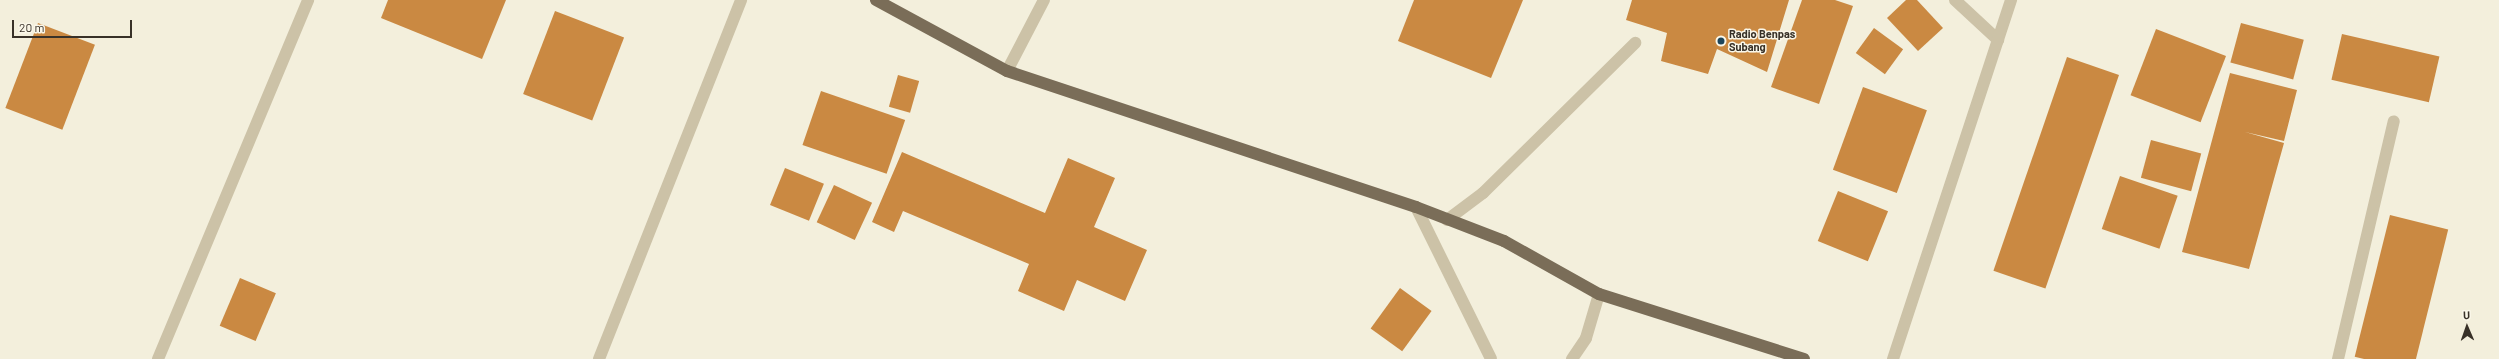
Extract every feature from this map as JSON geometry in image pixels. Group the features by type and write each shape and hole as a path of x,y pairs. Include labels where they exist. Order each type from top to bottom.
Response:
{"main road":[{"path":"876,0 1007,71 1416,208 1504,241 1599,294 1804,359"}],"street":[{"path":"158,359 308,0"},
{"path":"599,359 741,0"},
{"path":"1007,71 1044,0"},
{"path":"1956,0 1998,40"},
{"path":"1893,359 2011,0"},
{"path":"1447,220 1483,193 1635,43"},
{"path":"2338,359 2394,122"},
{"path":"1416,208 1491,359"},
{"path":"1572,359 1586,338 1599,294"}],"building":[{"path":"388,0 506,0 482,59 381,18"},
{"path":"1414,0 1523,0 1491,78 1398,41"},
{"name":"Radio Benpas Subang","path":"1632,0 1789,0 1767,72 1717,49 1708,74 1661,61 1667,33 1626,20"},
{"path":"1802,0 1835,0 1853,6 1819,104 1771,87"},
{"path":"1906,0 1917,0 1943,28 1918,51 1887,18"},
{"path":"555,11 624,38 592,121 523,94"},
{"path":"38,23 95,45 62,130 5,108"},
{"path":"2241,23 2304,40 2293,79 2230,63"},
{"path":"1874,28 1903,49 1885,74 1856,53"},
{"path":"2156,29 2226,56 2201,122 2131,95"},
{"path":"2342,34 2439,56 2429,102 2331,80"},
{"path":"2067,57 2119,75 2045,289 1993,271"},
{"path":"2230,73 2297,90 2284,141 2245,132 2284,143 2249,269 2182,252"},
{"path":"898,75 919,81 910,113 889,107"},
{"path":"1863,87 1927,110 1897,193 1833,170"},
{"path":"821,91 905,120 887,174 802,145"},
{"path":"2151,140 2201,153 2191,191 2141,178"},
{"path":"902,152 1045,213 1068,158 1115,178 1094,227 1147,250 1125,301 1077,280 1064,311 1018,291 1029,264 903,211 894,232 872,222"},
{"path":"785,168 824,184 809,221 770,205"},
{"path":"2120,176 2178,196 2159,249 2102,229"},
{"path":"834,185 872,203 855,240 817,222"},
{"path":"1838,191 1888,211 1868,261 1818,241"},
{"path":"2390,215 2448,230 2416,359 2364,359 2355,357"},
{"path":"240,278 276,293 256,341 220,326"},
{"path":"1400,288 1432,311 1402,351 1371,328"}],"place":[{"name":"Radio Benpas Subang","path":"1721,41"}]}
